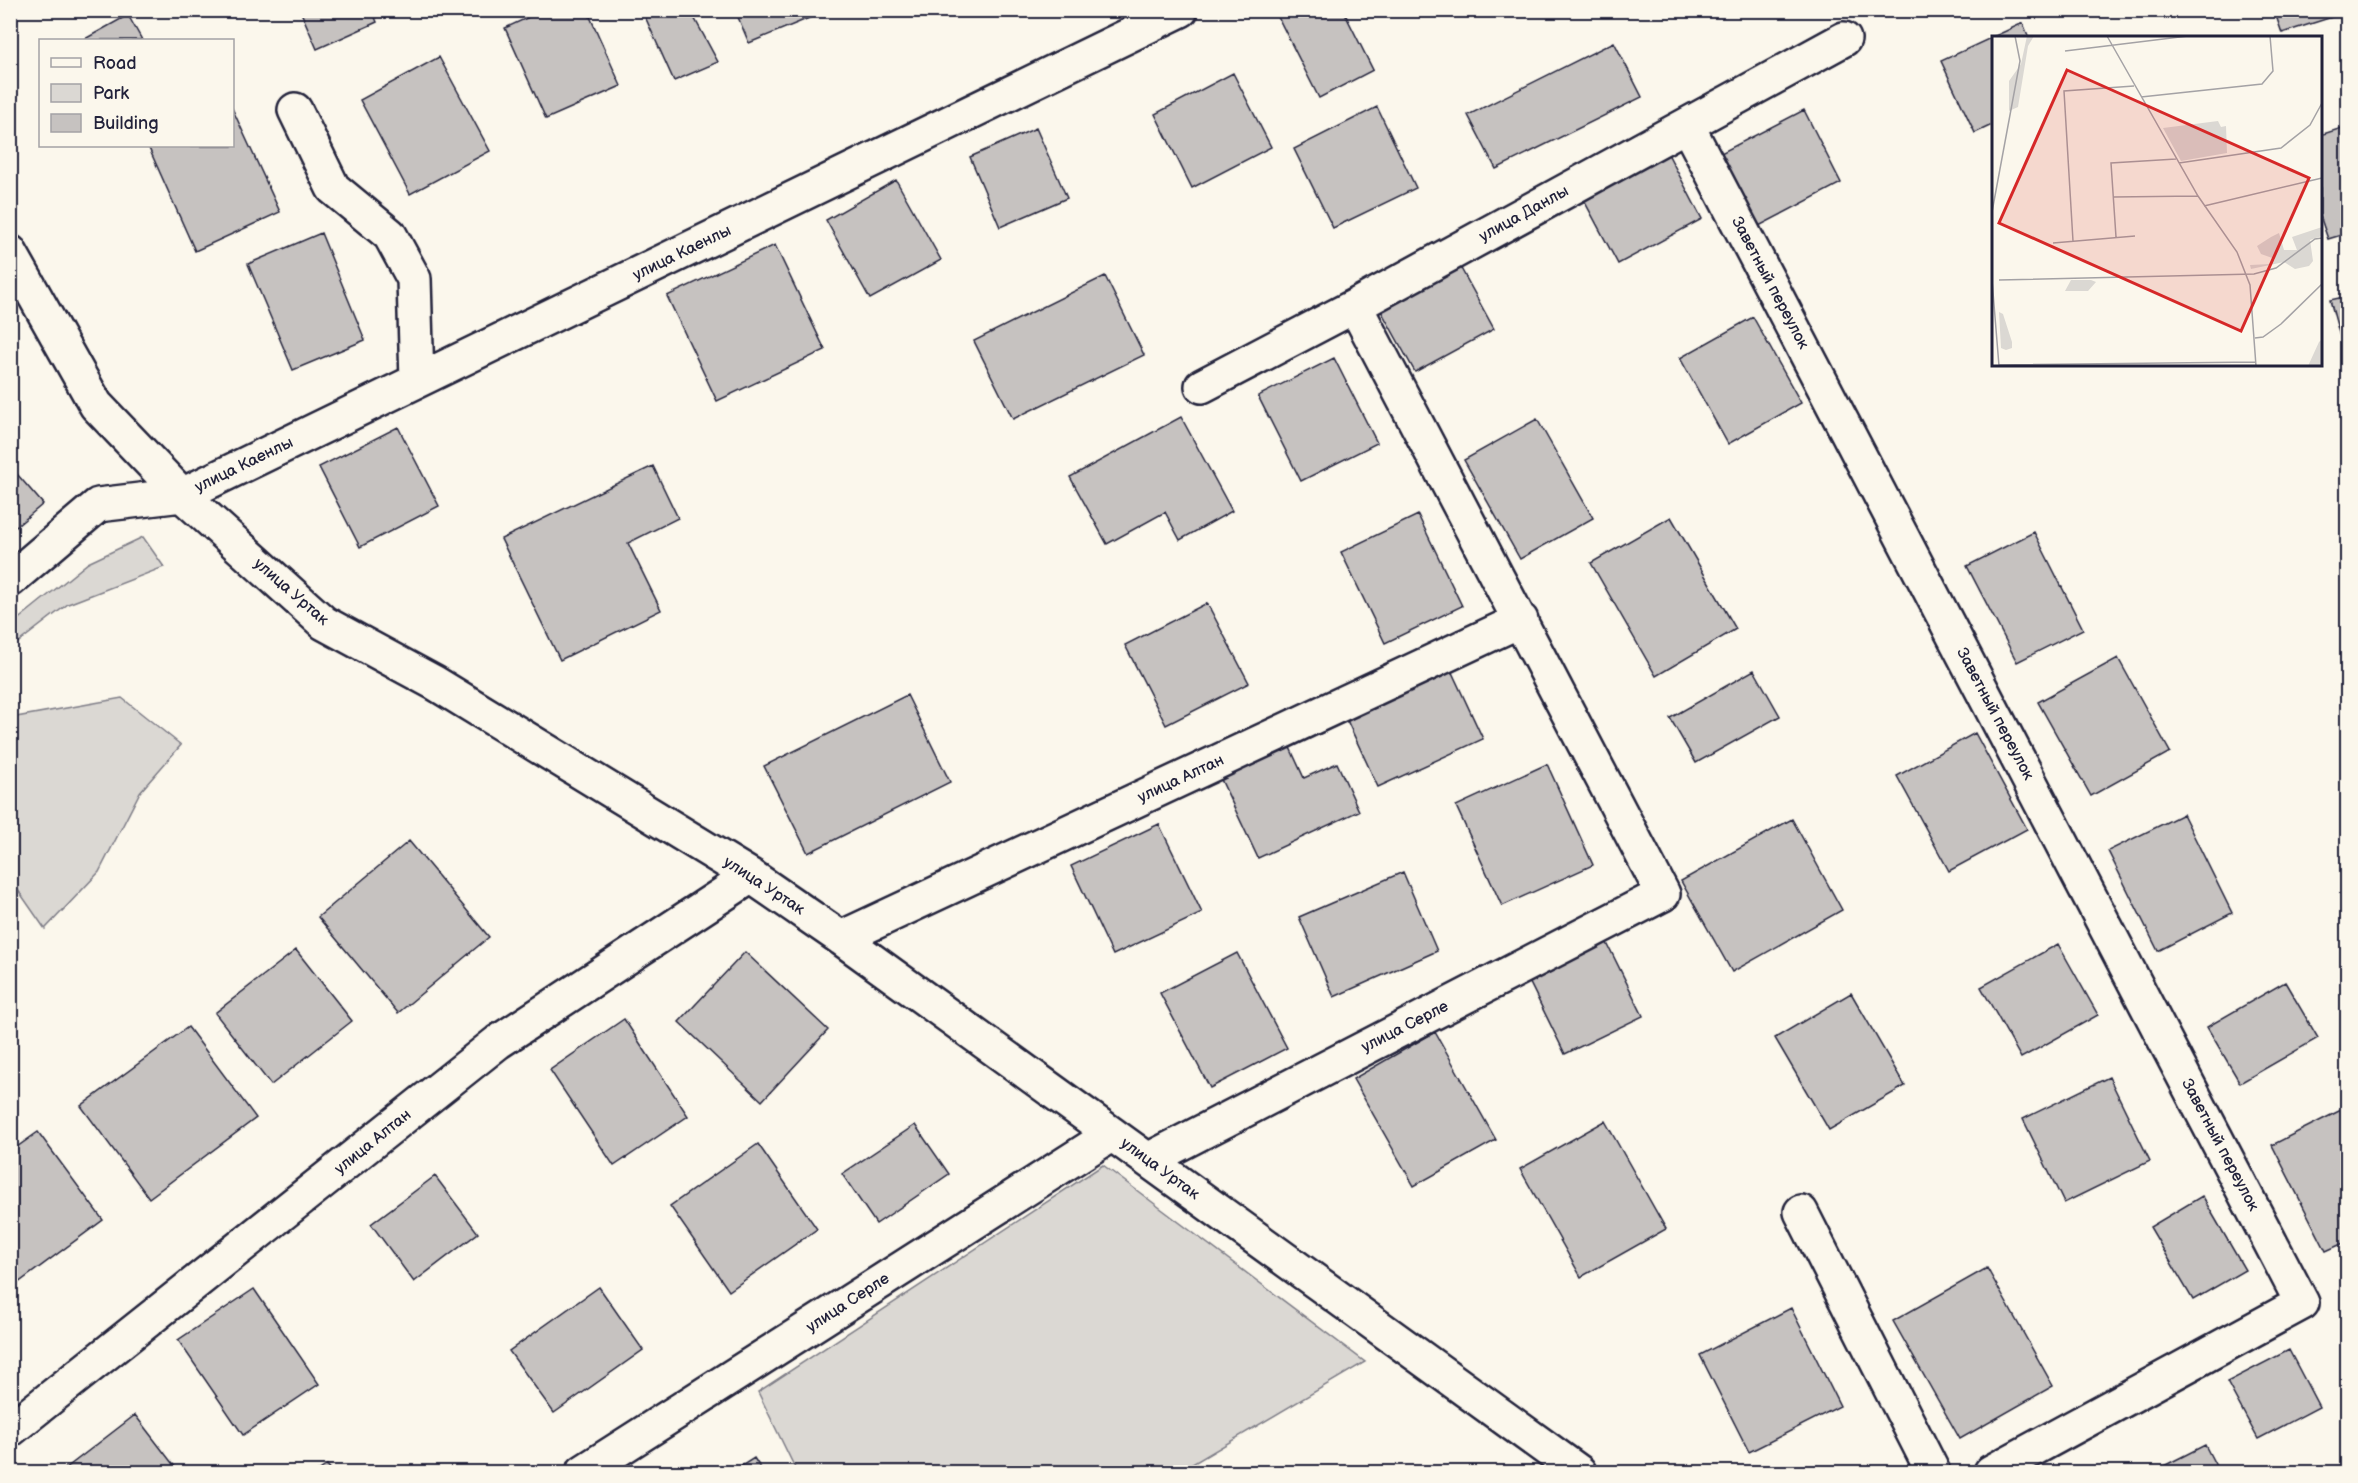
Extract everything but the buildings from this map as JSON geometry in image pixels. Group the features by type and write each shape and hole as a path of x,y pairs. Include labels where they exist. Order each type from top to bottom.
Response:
{"street":[{"name":"улица Каенлы","path":"10,580 98,505 182,495 1181,10"},
{"name":"улица Данлы","path":"1202,386 1355,306 1844,39"},
{"path":"295,110 333,188 390,235 414,279 417,381"},
{"name":"Заветный переулок","path":"1687,125 2302,1303 1991,1473"},
{"name":"улица Уртак","path":"10,252 96,405 182,495 324,622 435,683 751,876 841,938 1579,1473"},
{"path":"1355,306 1521,620"},
{"name":"улица Серле","path":"1148,1160 1663,894 1521,620"},
{"name":"улица Алтан","path":"841,938 1521,620"},
{"name":"улица Алтан","path":"10,1430 498,1042 751,876"},
{"name":"улица Серле","path":"583,1473 1112,1134"},
{"path":"1801,1212 1933,1473"}],"green space":[{"path":"143,537 164,567 68,604 11,648 11,625 88,563"},
{"path":"122,698 181,745 140,792 99,872 45,929 11,880 11,718"},
{"path":"1103,1165 1365,1362 1179,1472 797,1472 758,1392"}]}
